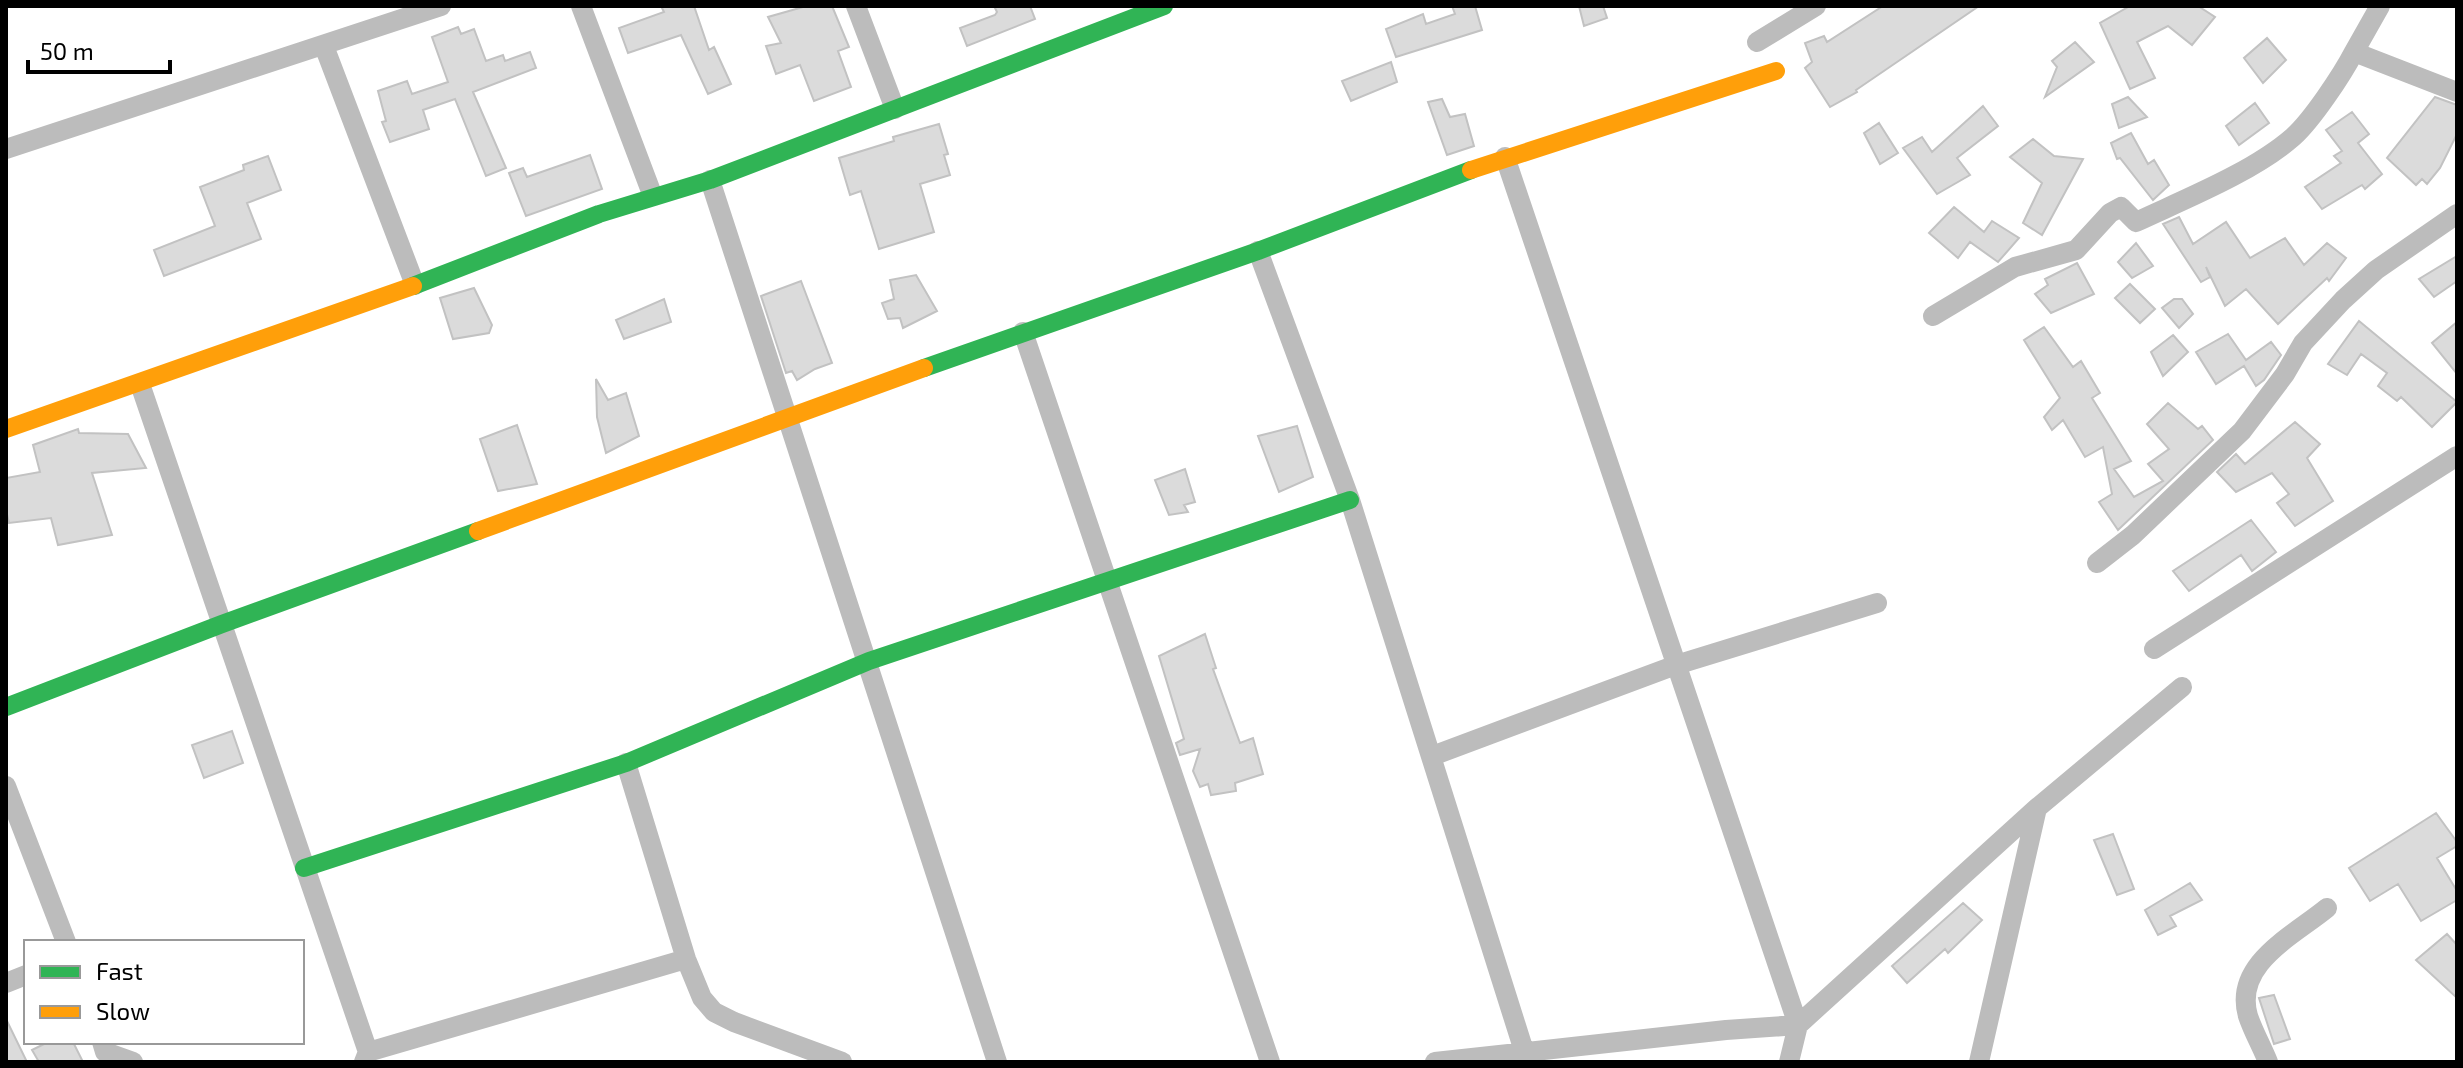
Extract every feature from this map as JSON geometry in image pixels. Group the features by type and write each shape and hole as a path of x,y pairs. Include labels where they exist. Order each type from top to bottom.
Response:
{"street":[{"path":"6,149 441,6"},
{"path":"581,6 652,194"},
{"path":"856,6 895,109"},
{"path":"6,429 415,285 652,194 710,180 895,109 1130,12 1164,6"},
{"path":"1757,42 1816,6"},
{"path":"1933,316 2015,267 2076,250 2110,213 2121,207 2136,222 2254,163 2294,136 2347,65 2380,6"},
{"path":"324,46 415,285"},
{"path":"2354,52 2422,81 2457,92"},
{"path":"6,707 222,624 1023,332 1258,251 1505,157 1776,71"},
{"path":"1505,157 1798,1025 1789,1062"},
{"path":"710,180 997,1062"},
{"path":"2097,563 2133,535 2242,431 2285,374 2303,343 2343,300 2376,270 2457,214"},
{"path":"1258,251 1350,500 1524,1051"},
{"path":"1023,332 1270,1062"},
{"path":"140,384 366,1057 686,959"},
{"path":"2154,649 2457,456"},
{"path":"304,868 626,763 869,661 1350,500"},
{"path":"1432,756 1676,665 1877,603"},
{"path":"1435,1062 1524,1051 1578,1054 1726,1030 1798,1025 2037,808 2182,687"},
{"path":"626,763 686,959 702,998 714,1012 734,1022 842,1062"},
{"path":"6,786 65,940"},
{"path":"1979,1062 2037,808"},
{"path":"2268,1062 2248,1015 2245,987 2257,965 2280,943 2327,908"},
{"path":"103,1052 133,1062"}],"building":[{"path":"661,6 694,6 709,50 714,47 731,84 708,94 681,35 628,53 619,28 664,12"},
{"path":"832,6 849,47 838,51 851,87 814,101 800,65 776,74 766,46 781,43 768,17 803,7"},
{"path":"994,6 1030,6 1035,19 967,46 960,28 995,15"},
{"path":"1452,6 1475,6 1482,30 1396,57 1386,29 1423,14 1426,24 1455,14"},
{"path":"1579,6 1603,6 1607,18 1584,26"},
{"path":"1883,6 1979,6 1857,92 1830,107 1805,68 1812,62 1805,43 1824,36 1827,42"},
{"path":"2130,6 2198,6 2215,17 2192,45 2168,26 2137,42 2155,78 2130,89 2100,23"},
{"path":"458,27 461,34 474,29 486,61 503,55 505,61 530,52 536,68 473,92 506,168 486,176 455,99 423,110 429,129 390,142 382,122 386,121 378,91 407,81 412,94 448,82 432,37"},
{"path":"2267,38 2286,60 2263,83 2244,58"},
{"path":"2075,42 2094,62 2045,97 2057,67 2052,61"},
{"path":"1391,62 1397,82 1351,101 1342,81"},
{"path":"2128,97 2147,117 2119,128 2112,104"},
{"path":"2435,97 2457,105 2457,134 2440,168 2427,184 2422,179 2416,185 2387,158"},
{"path":"1442,99 1450,117 1465,114 1474,146 1447,155 1428,102"},
{"path":"2255,103 2269,123 2239,145 2226,126"},
{"path":"1983,106 1998,126 1957,158 1970,175 1937,194 1903,148 1922,137 1932,152"},
{"path":"2352,112 2369,134 2358,143 2382,174 2365,189 2362,185 2322,209 2305,187 2341,163 2334,156 2342,151 2326,130"},
{"path":"1879,123 1898,153 1880,164 1864,133"},
{"path":"939,124 948,154 944,155 950,175 920,184 934,232 879,249 861,191 850,195 839,158 894,141 893,137"},
{"path":"2131,133 2148,164 2154,160 2169,185 2153,200 2120,158 2117,159 2111,143"},
{"path":"2033,139 2054,156 2083,159 2042,235 2023,223 2042,183 2010,157"},
{"path":"590,155 602,189 526,216 509,173 523,168 527,177"},
{"path":"268,156 281,190 247,203 261,239 164,276 154,250 215,226 200,187 244,170 243,165"},
{"path":"1954,207 1984,232 1992,221 2019,238 1998,262 1970,242 1958,258 1929,233"},
{"path":"2179,217 2193,244 2226,222 2250,258 2285,238 2304,265 2327,243 2346,258 2329,281 2327,278 2278,324 2246,289 2225,306 2206,267 2210,277 2201,282 2163,224"},
{"path":"2136,243 2153,266 2132,278 2118,262"},
{"path":"2457,256 2457,281 2434,297 2419,279"},
{"path":"2077,263 2094,294 2051,313 2035,294 2048,285 2045,279"},
{"path":"916,275 937,311 903,328 900,318 888,319 882,303 894,299 890,280"},
{"path":"801,281 832,363 797,380 792,371 786,373 761,296"},
{"path":"2130,284 2155,309 2140,323 2115,298"},
{"path":"474,288 492,325 489,333 453,339 440,298"},
{"path":"664,299 671,322 624,339 616,320"},
{"path":"2174,299 2182,299 2193,314 2179,328 2162,308"},
{"path":"2359,321 2457,402 2432,427 2401,397 2397,401 2378,386 2387,373 2361,354 2347,375 2328,364"},
{"path":"2457,322 2457,374 2432,343"},
{"path":"2044,327 2073,367 2081,361 2100,393 2092,398 2131,461 2114,469 2134,497 2163,481 2148,464 2169,449 2147,424 2168,403 2198,429 2202,426 2213,440 2118,530 2099,502 2112,494 2103,447 2085,457 2063,420 2052,430 2044,417 2060,398 2024,340"},
{"path":"2228,334 2246,360 2271,342 2281,355 2264,380 2256,386 2244,366 2216,384 2196,352"},
{"path":"2173,335 2188,352 2163,376 2151,352"},
{"path":"596,379 608,400 626,393 639,436 606,453 597,417"},
{"path":"2295,422 2320,444 2307,458 2333,501 2295,526 2277,503 2289,494 2272,473 2236,492 2217,472 2236,454 2245,464"},
{"path":"517,425 537,484 498,491 480,439"},
{"path":"1297,426 1313,477 1279,492 1258,436"},
{"path":"78,429 79,433 128,434 146,468 92,473 112,535 58,545 51,518 9,523 6,478 40,472 33,445"},
{"path":"1185,469 1195,502 1184,505 1188,512 1169,515 1155,480"},
{"path":"2251,520 2276,552 2252,571 2241,555 2189,591 2173,571"},
{"path":"1205,634 1216,668 1213,669 1240,743 1253,738 1263,774 1235,783 1236,791 1211,795 1208,784 1200,787 1193,771 1200,749 1180,755 1176,743 1184,739 1159,656"},
{"path":"232,731 243,763 204,778 192,745"},
{"path":"2436,813 2457,842 2457,846 2437,858 2457,891 2457,900 2421,921 2398,884 2370,901 2349,868"},
{"path":"2113,834 2134,889 2117,895 2094,840"},
{"path":"2190,883 2202,900 2170,916 2176,926 2158,935 2145,910"},
{"path":"1963,903 1982,920 1948,953 1945,949 1907,983 1892,966"},
{"path":"2447,934 2457,945 2457,998 2416,960"},
{"path":"2274,995 2290,1039 2274,1044 2259,998"},
{"path":"6,1019 27,1062 6,1062"},
{"path":"44,1044 74,1044 83,1062 39,1062 32,1050"}],"traffic: fast":[{"path":"413,286 599,214 710,180 1164,6"},
{"path":"924,368 1258,251 1471,170"},
{"path":"304,868 626,763 869,661 1350,500"},
{"path":"6,707 478,531"}],"traffic: slow":[{"path":"1471,170 1776,71"},
{"path":"6,429 413,286"},
{"path":"478,531 924,368"}]}
